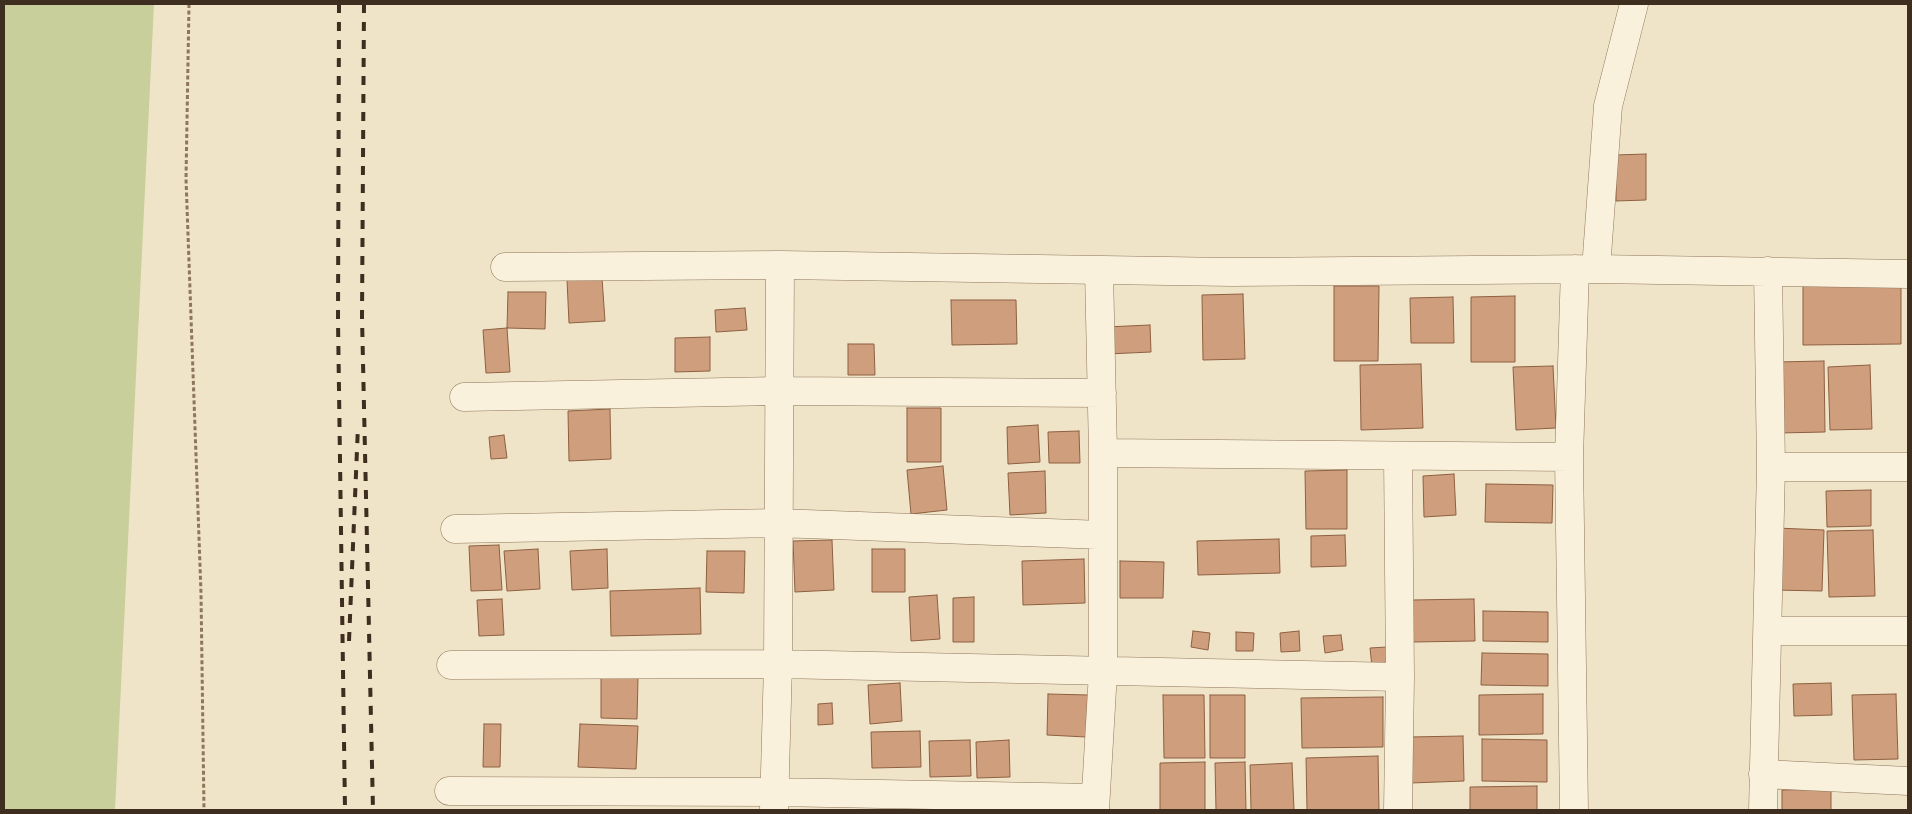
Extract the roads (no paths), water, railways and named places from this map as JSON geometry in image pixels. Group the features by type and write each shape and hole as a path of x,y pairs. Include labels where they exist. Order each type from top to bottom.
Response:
{"street":[{"path":"1574,810 1569,457 1586,269 1608,106 1634,4"},
{"path":"505,267 780,265 1232,272 1586,269 1908,274"},
{"path":"774,801 778,664 780,265"},
{"path":"449,791 774,801 1095,804 1103,672 1103,453 1099,270"},
{"path":"1763,810 1771,467 1768,271"},
{"path":"464,397 778,391 1102,393"},
{"path":"1103,453 1569,457"},
{"path":"1398,456 1400,677 1398,810"},
{"path":"1771,467 1908,467"},
{"path":"455,529 778,523 1103,535"},
{"path":"1768,631 1908,631"},
{"path":"451,665 778,664 1400,677"},
{"path":"1763,774 1908,781"}],"railway":[{"path":"339,4 338,320 345,810"},
{"path":"364,4 362,317 373,810"},
{"path":"349,641 358,426"}]}
